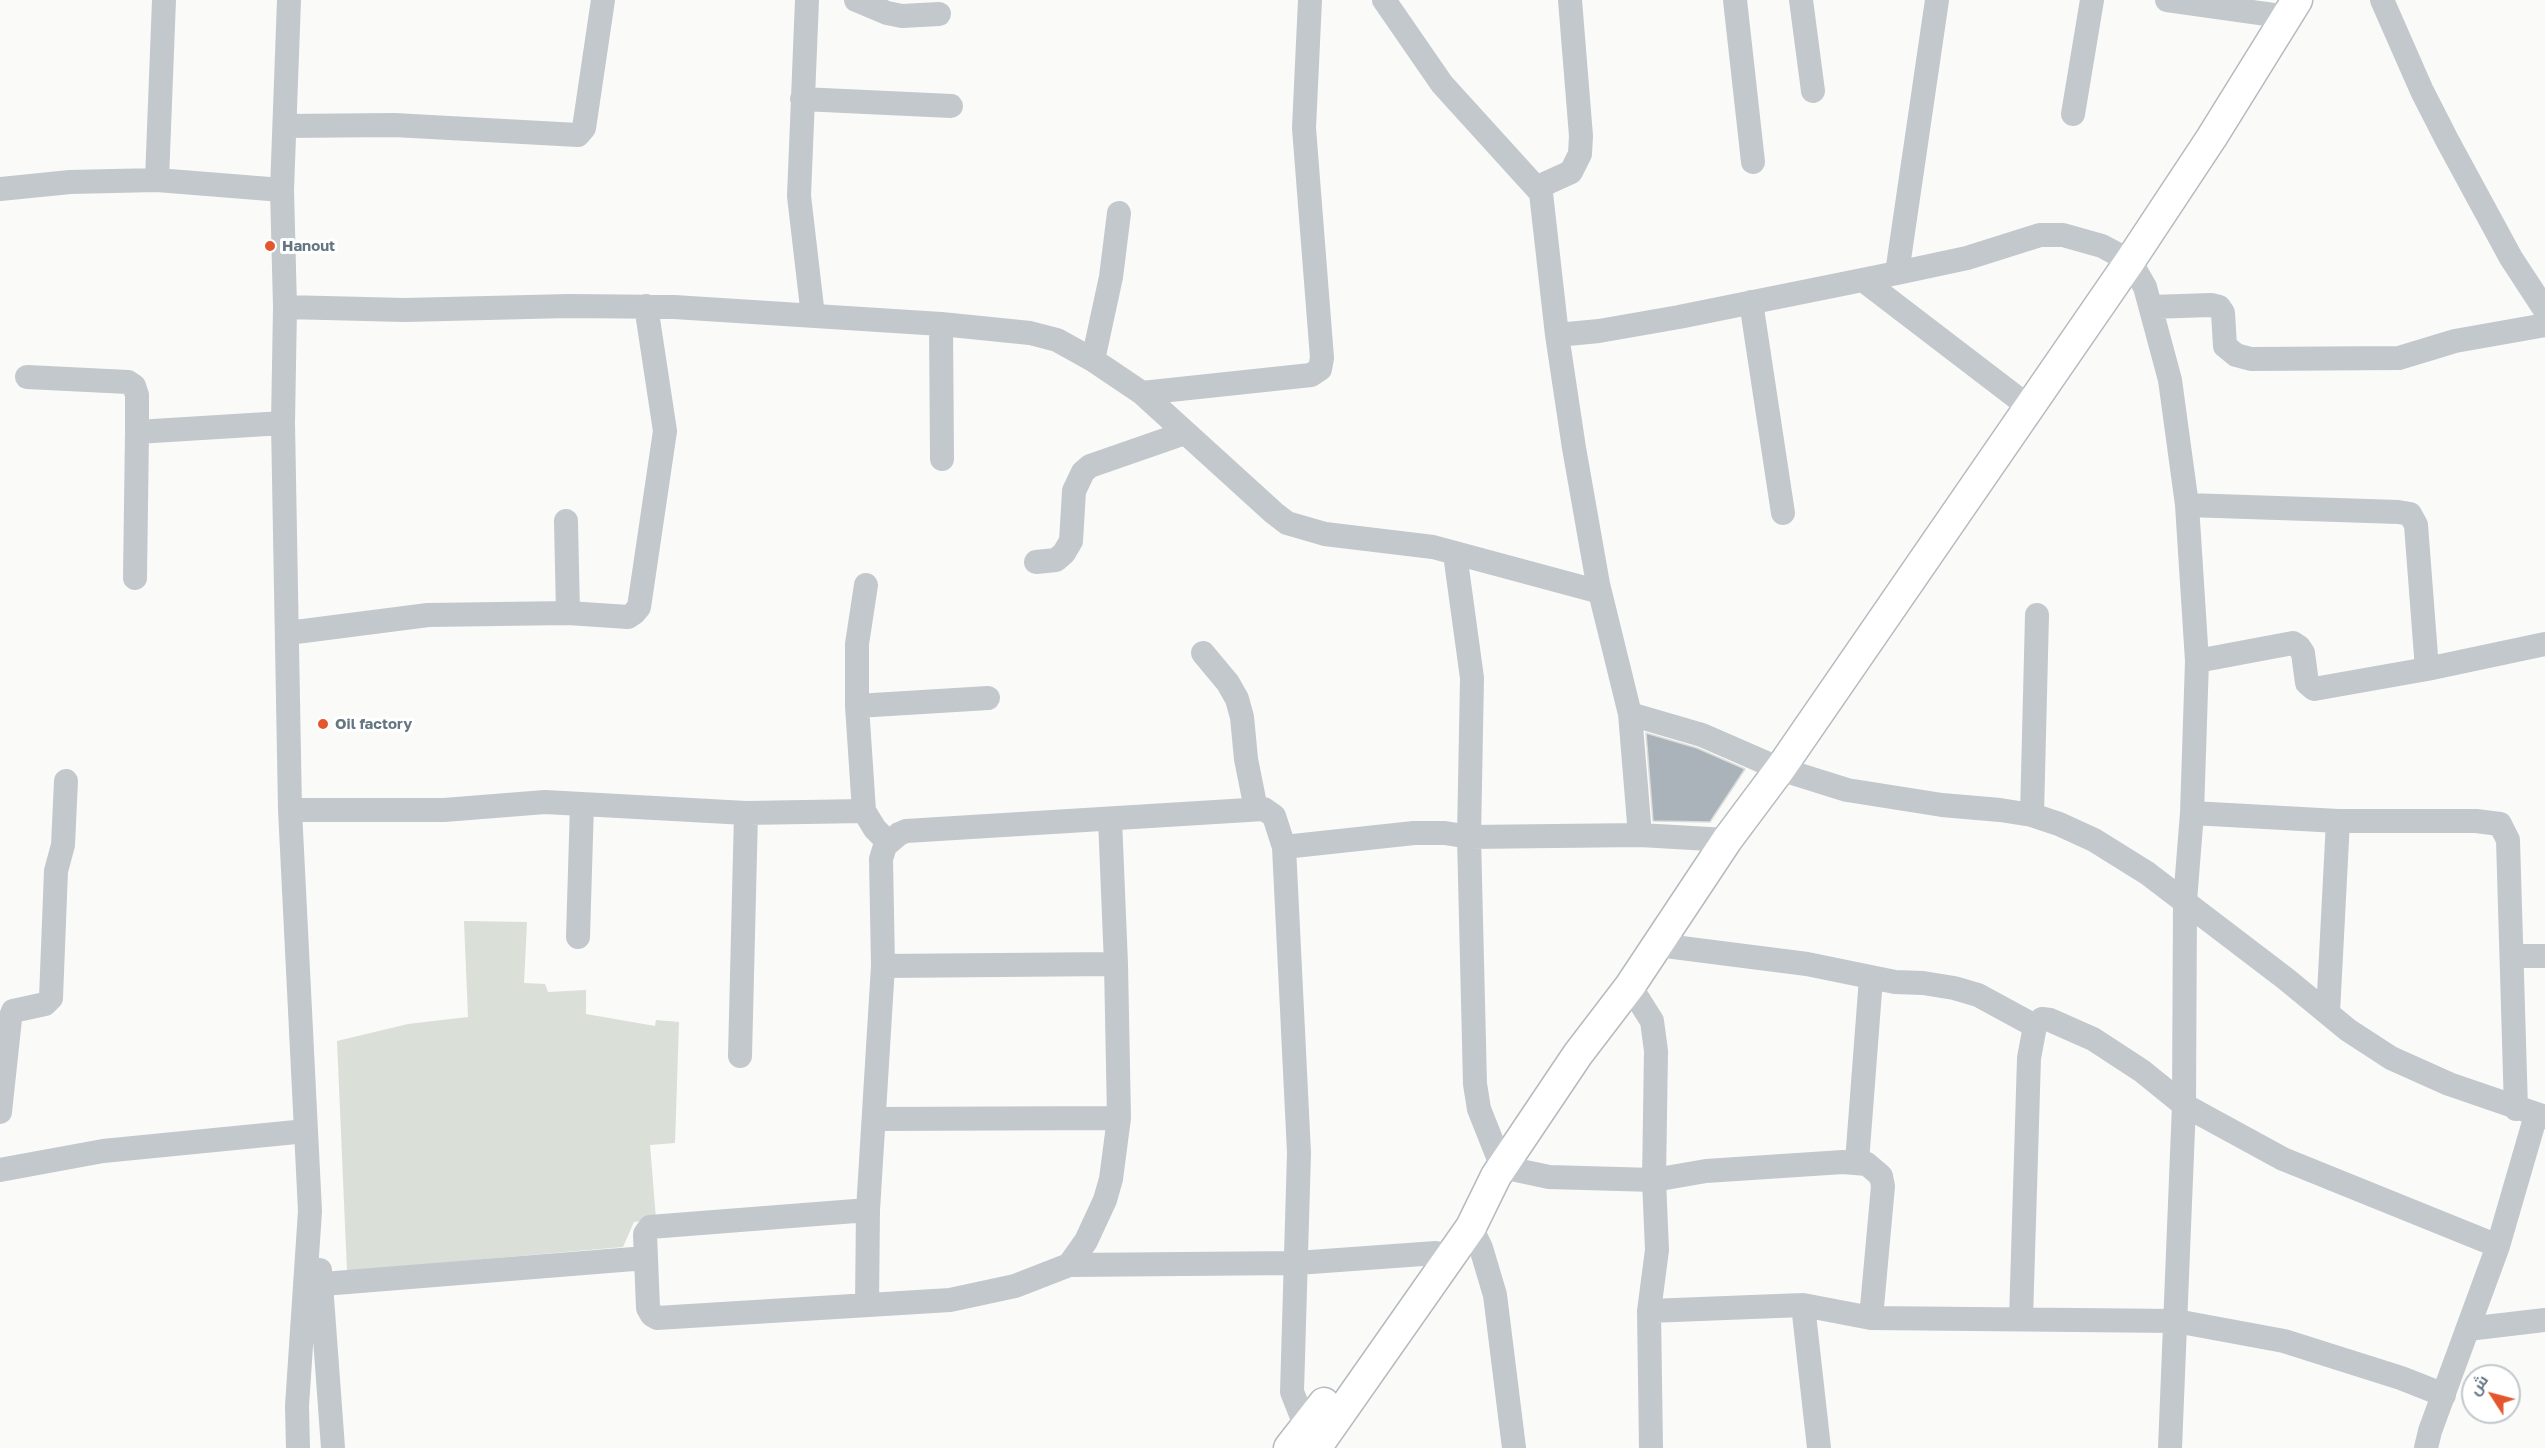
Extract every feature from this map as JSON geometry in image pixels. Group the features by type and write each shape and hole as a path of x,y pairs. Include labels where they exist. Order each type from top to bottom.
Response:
{"main road":[{"path":"1303,1441 1471,1227 1499,1172 1578,1054 1630,986 1727,840 1780,769 2130,261 2293,8"},
{"path":"1303,1441 1470,1205 1499,1172"}],"street":[{"path":"157,180 164,0"},
{"path":"289,0 282,190 285,307 283,423 290,810 314,1284 333,1448"},
{"path":"285,126 394,124 578,135 584,128 603,0"},
{"path":"807,0 799,196 813,316"},
{"path":"856,0 887,14 902,16 939,14"},
{"path":"1142,393 1311,375 1320,369 1322,358 1305,128 1310,0"},
{"path":"1384,0 1442,84 1538,187 1543,201 1557,335 1574,448 1600,592 1630,714 1640,835"},
{"path":"1538,187 1571,172 1580,154 1581,136 1570,0"},
{"path":"1735,0 1754,162"},
{"path":"1801,0 1813,91"},
{"path":"1897,273 1937,0"},
{"path":"2073,114 2092,0"},
{"path":"2167,0 2293,8"},
{"path":"2382,0 2418,82 2447,140 2511,258 2545,310"},
{"path":"802,99 951,106"},
{"path":"0,189 70,182 157,180 282,190"},
{"path":"1093,360 1111,277 1119,213"},
{"path":"1557,335 1599,331 1897,273 1967,258 2040,235 2054,234 2095,243 2130,261 2145,288 2170,380 2187,505 2197,661 2192,813 2185,901 2184,1105 2170,1448"},
{"path":"1863,280 2029,407"},
{"path":"1751,302 1783,513"},
{"path":"288,633 428,615 568,613 628,616 639,607 665,431 646,306"},
{"path":"285,307 405,310 646,306 941,324 1030,333 1057,340 1093,360 1142,393 1287,523 1325,534 1433,547 1600,592"},
{"path":"2151,307 2217,306 2223,313 2224,346 2236,355 2251,359 2399,358 2456,341 2545,325"},
{"path":"941,324 942,459"},
{"path":"27,377 128,382 134,386 137,396 135,578"},
{"path":"137,432 283,423"},
{"path":"1036,562 1056,560 1064,553 1071,541 1074,491 1083,472 1090,466 1185,433"},
{"path":"2187,505 2398,512 2412,516 2416,525 2427,669"},
{"path":"566,521 568,613"},
{"path":"1455,554 1472,678 1469,837 1475,1084 1479,1109 1499,1172 1549,1177 1654,1180 1706,1171 1857,1162 1871,1166 1883,1181 1871,1318"},
{"path":"866,585 857,644 857,706 864,811 875,829 888,842"},
{"path":"2032,815 2037,615"},
{"path":"2197,661 2293,644 2303,653 2307,683 2314,688 2427,669 2545,644"},
{"path":"1203,653 1228,683 1237,699 1242,717 1246,759 1256,809"},
{"path":"857,706 988,698"},
{"path":"1630,714 1702,735 1780,769 1847,790 1942,806 2032,815 2059,824 2094,840 2146,873 2185,901 2348,1030 2399,1062 2449,1084 2532,1114"},
{"path":"0,1112 10,1019 13,1011 45,1004 51,998 56,871 63,845 66,781"},
{"path":"290,810 444,810 545,802 746,813 864,811"},
{"path":"578,937 582,804"},
{"path":"867,1305 868,1210 883,966 881,866 888,842 906,831 1264,809 1274,816 1284,847 1299,1154 1292,1392 1303,1441"},
{"path":"740,1056 746,813"},
{"path":"2192,813 2338,821 2476,821 2500,824 2508,840 2513,956 2532,1114 2498,1246 2426,1448"},
{"path":"1069,1265 1086,1241 1106,1200 1119,1118 1110,819"},
{"path":"2328,1013 2338,821"},
{"path":"1284,847 1445,833 1469,837 1640,835 1727,840"},
{"path":"1658,945 1807,964 1871,978 1954,988 1978,995 2035,1026"},
{"path":"2513,956 2545,956"},
{"path":"883,966 1116,964"},
{"path":"1857,1162 1871,978"},
{"path":"1630,986 1652,1021 1655,1034 1654,1180 1657,1250 1649,1311 1651,1448"},
{"path":"2021,1318 2028,1070 2035,1026 2039,1021 2047,1019 2093,1039 2142,1071 2184,1105 2283,1159 2498,1246"},
{"path":"874,1119 1119,1118"},
{"path":"0,1170 104,1151 306,1131"},
{"path":"868,1210 650,1227 645,1234 648,1308 657,1318 951,1300 1015,1286 1069,1265 1297,1263 1436,1253"},
{"path":"1471,1227 1481,1248 1495,1295 1514,1448"},
{"path":"314,1284 646,1258"},
{"path":"298,1448 297,1406 314,1284"},
{"path":"1649,1311 1803,1305 1871,1318 2021,1318 2176,1322 2284,1341 2401,1378 2444,1395"},
{"path":"1803,1305 1819,1448"},
{"path":"2468,1329 2545,1320"}],"shaded area":[{"path":"464,921 527,922 524,983 545,984 548,992 586,990 586,1014 655,1026 656,1020 679,1022 675,1143 650,1145 656,1219 634,1222 623,1247 347,1271 337,1041 408,1024 468,1017"}],"building":[{"path":"1646,733 1697,748 1745,769 1710,822 1653,821"}],"place":[{"name":"Hanout","path":"270,246"},
{"name":"Oil factory","path":"323,724"}]}
